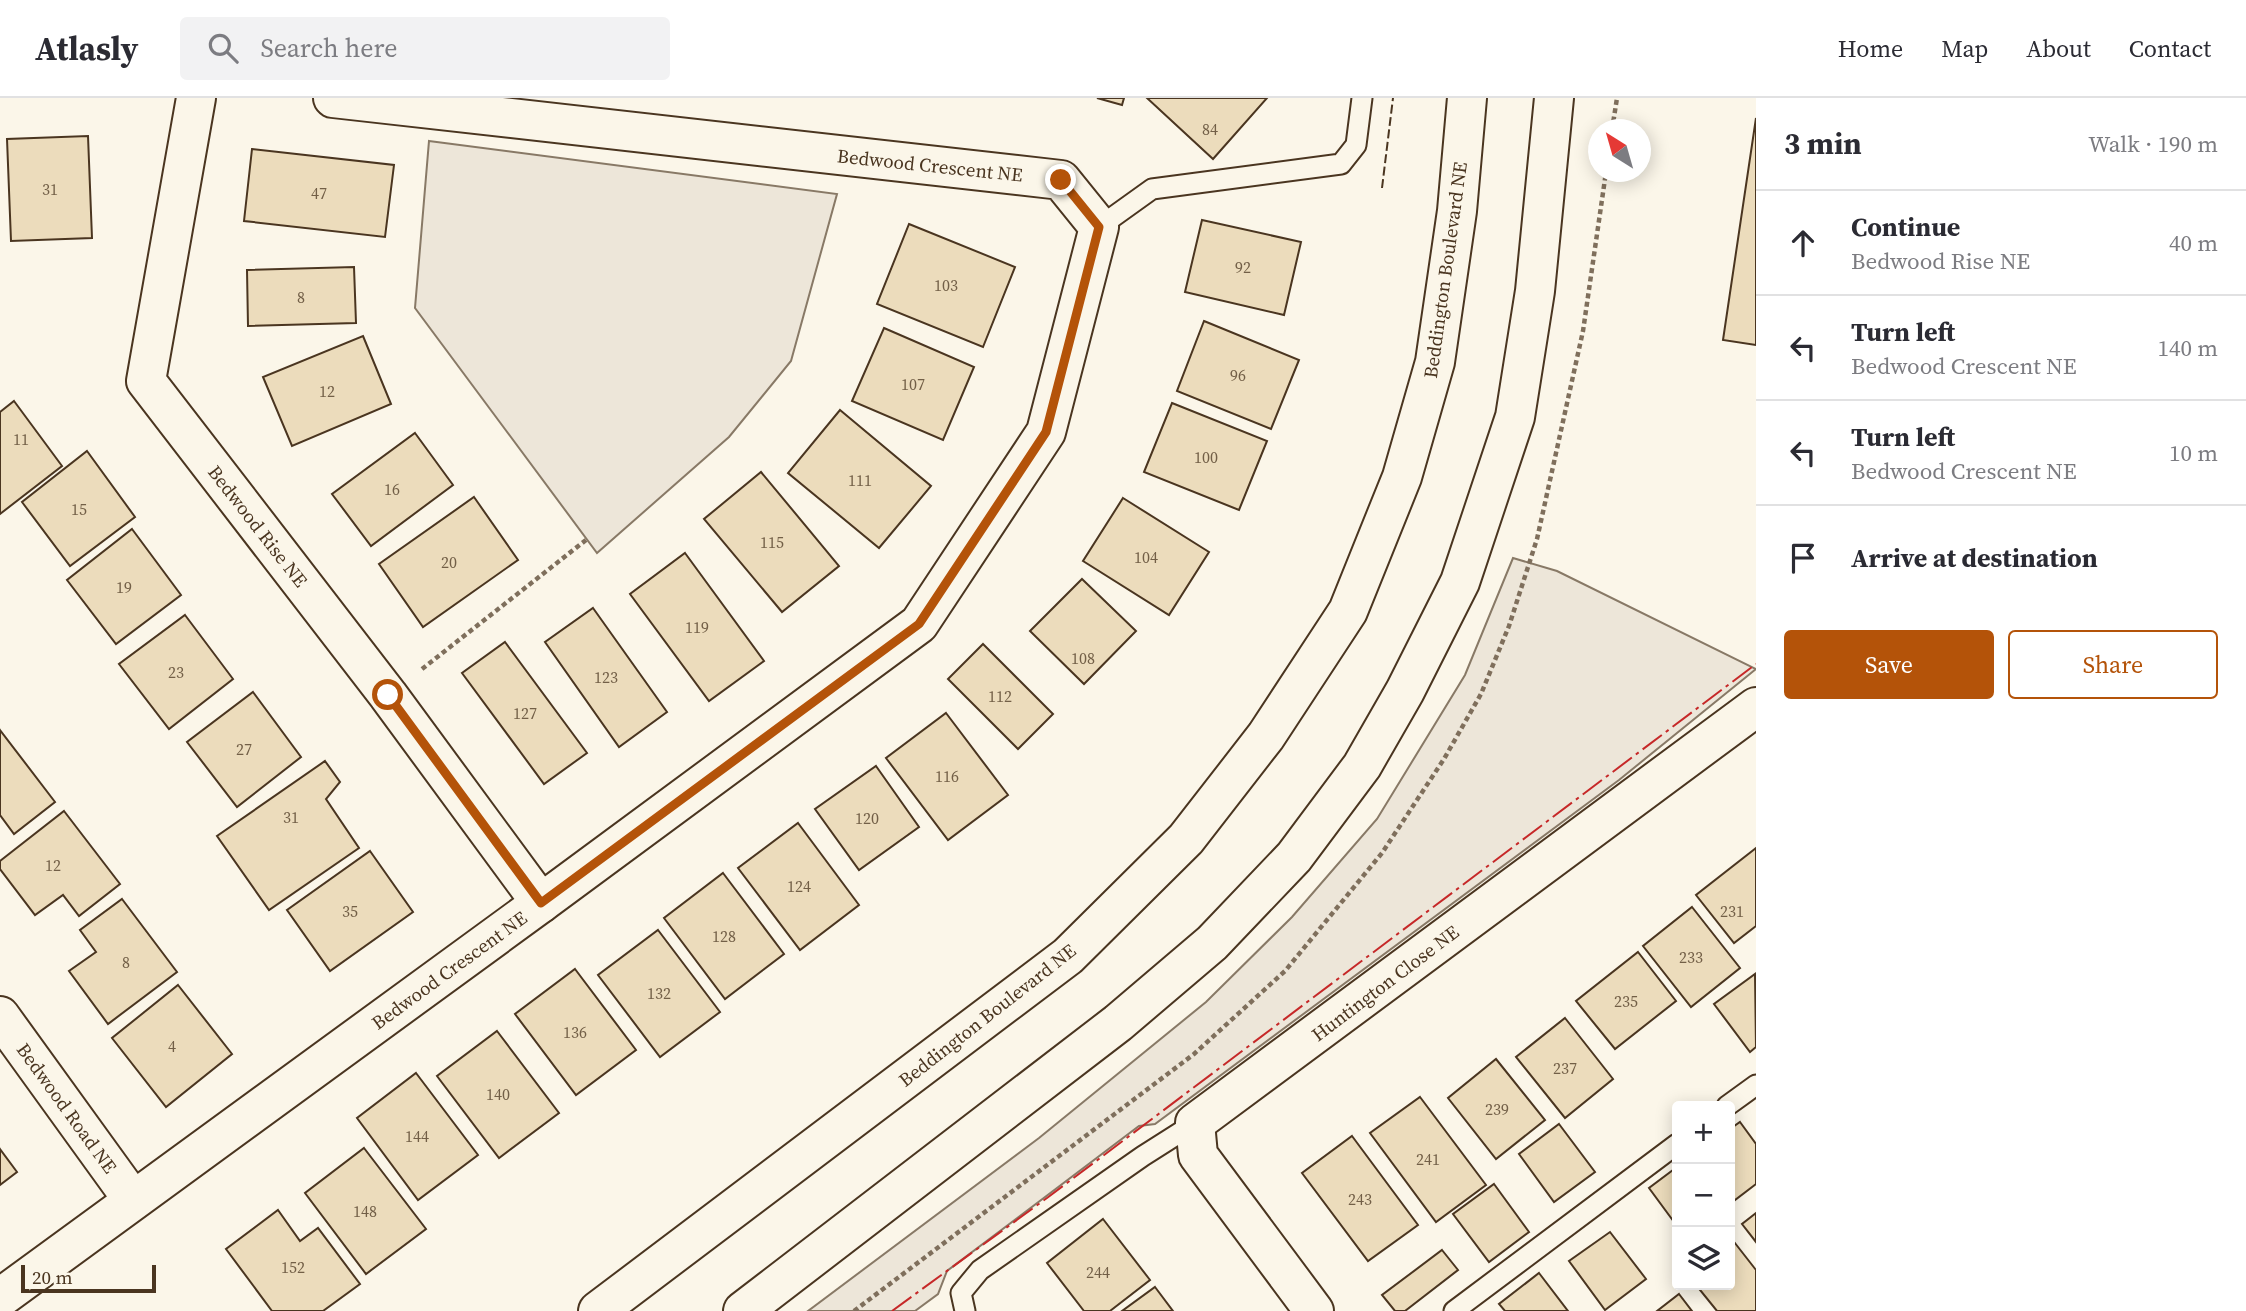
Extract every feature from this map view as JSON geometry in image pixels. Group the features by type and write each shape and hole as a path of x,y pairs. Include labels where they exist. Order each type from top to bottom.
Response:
{"street":[{"name":"Bedwood Rise NE","path":"196,98 146,381 388,695 541,903"},
{"name":"Bedwood Crescent NE","path":"0,1298 919,624 1046,432 1099,227 1061,180 333,98"},
{"name":"Beddington Boulevard NE","path":"598,1311 1068,956 1186,839 1266,736 1348,611 1402,477 1435,362 1457,211 1467,98"},
{"path":"743,1311 1118,1024 1212,943 1294,857 1362,766 1405,691 1460,582 1515,417 1535,291 1554,98"},
{"name":"Huntington Close NE","path":"1195,1123 1756,707"},
{"name":"Bedwood Road NE","path":"0,1016 133,1200"},
{"path":"1195,1123 1198,1155 1314,1311"}],"lane":[{"path":"1099,227 1152,189 1340,164 1356,145 1362,98"},
{"path":"1734,1101 1756,1084"},
{"path":"965,1311 961,1293 980,1270 1143,1156 1195,1123"},
{"path":"1454,1311 1672,1148"}],"path":[{"path":"1614,119 1617,98"},
{"path":"388,695 586,540"}],"shaded area":[{"path":"429,141 837,194 791,361 729,437 597,553 415,308"},
{"path":"1513,558 1557,571 1756,669 1619,780 1155,1124 1139,1126 947,1271 938,1294 915,1311 808,1311 1039,1138 1206,1002 1292,917 1377,819 1465,675"}],"building":[{"path":"1097,98 1124,98 1122,105"},
{"path":"1147,98 1267,98 1213,159"},
{"path":"1756,118 1756,345 1723,340"},
{"path":"88,136 92,238 11,241 7,139"},
{"path":"252,149 394,165 385,237 244,221"},
{"path":"1202,220 1301,242 1284,315 1185,292"},
{"path":"909,224 1015,267 983,347 877,304"},
{"path":"354,267 356,323 248,326 247,270"},
{"path":"1204,321 1299,360 1271,429 1177,391"},
{"path":"884,328 974,367 943,440 852,401"},
{"path":"363,336 391,404 292,446 263,377"},
{"path":"14,401 62,466 0,514 0,412"},
{"path":"1172,403 1267,441 1239,510 1144,472"},
{"path":"840,410 931,486 879,548 788,473"},
{"path":"415,433 453,485 371,546 332,494"},
{"path":"87,451 135,517 70,566 22,502"},
{"path":"761,472 839,566 782,612 704,519"},
{"path":"474,497 518,560 423,627 379,564"},
{"path":"1123,498 1209,552 1169,615 1083,561"},
{"path":"132,529 181,595 116,644 67,580"},
{"path":"685,553 764,661 709,701 630,594"},
{"path":"1082,579 1136,631 1084,684 1030,631"},
{"path":"593,608 667,712 619,747 545,642"},
{"path":"185,615 233,679 169,729 119,664"},
{"path":"505,642 587,753 544,784 462,673"},
{"path":"983,644 1053,714 1018,749 948,679"},
{"path":"253,692 301,757 237,807 187,742"},
{"path":"946,713 1008,795 948,840 886,758"},
{"path":"0,730 55,802 14,834 0,815"},
{"path":"325,761 340,782 326,799 359,848 269,910 217,836"},
{"path":"876,766 919,827 859,870 815,809"},
{"path":"64,811 120,884 79,916 63,895 35,915 0,869 0,861"},
{"path":"798,823 859,905 800,950 738,868"},
{"path":"1756,848 1756,926 1734,943 1696,895"},
{"path":"370,851 413,912 330,971 287,910"},
{"path":"723,873 784,954 725,999 664,918"},
{"path":"122,899 177,972 108,1024 69,971 96,952 80,930"},
{"path":"1692,907 1740,968 1691,1007 1643,946"},
{"path":"658,930 720,1012 660,1057 598,975"},
{"path":"1638,952 1676,1001 1615,1049 1576,1001"},
{"path":"575,969 636,1050 576,1095 515,1014"},
{"path":"1755,974 1756,1047 1750,1052 1714,1004"},
{"path":"178,985 232,1054 166,1107 112,1038"},
{"path":"1565,1018 1613,1079 1565,1118 1516,1057"},
{"path":"497,1031 559,1113 499,1158 437,1076"},
{"path":"1496,1059 1545,1120 1496,1159 1448,1098"},
{"path":"416,1073 478,1155 418,1200 357,1118"},
{"path":"1420,1097 1486,1185 1436,1222 1370,1133"},
{"path":"1740,1122 1756,1144 1756,1184 1735,1200 1735,1164 1735,1126"},
{"path":"1559,1124 1595,1172 1554,1202 1519,1154"},
{"path":"1352,1136 1418,1225 1368,1261 1302,1173"},
{"path":"364,1148 426,1229 366,1274 305,1193"},
{"path":"0,1149 17,1172 0,1185"},
{"path":"1672,1171 1672,1219 1649,1188"},
{"path":"1494,1184 1529,1232 1489,1262 1453,1214"},
{"path":"278,1210 300,1241 318,1228 360,1284 323,1311 272,1311 226,1249"},
{"path":"1756,1213 1756,1242 1742,1224"},
{"path":"1103,1219 1150,1280 1110,1311 1084,1311 1047,1263"},
{"path":"1610,1232 1646,1279 1605,1310 1569,1261"},
{"path":"1735,1243 1756,1270 1756,1311 1717,1311 1700,1290 1735,1290"},
{"path":"1442,1250 1458,1270 1405,1311 1395,1311 1382,1295"},
{"path":"1539,1273 1568,1311 1505,1311 1499,1304"},
{"path":"1155,1287 1173,1311 1122,1311"},
{"path":"1679,1294 1692,1311 1657,1311"}],"fence":[{"path":"1382,188 1393,98"}],"power":[{"path":"892,1311 1047,1198 1756,664"}],"route":[{"path":"388,695 541,903 919,624 1046,432 1099,227 1061,180"}]}
